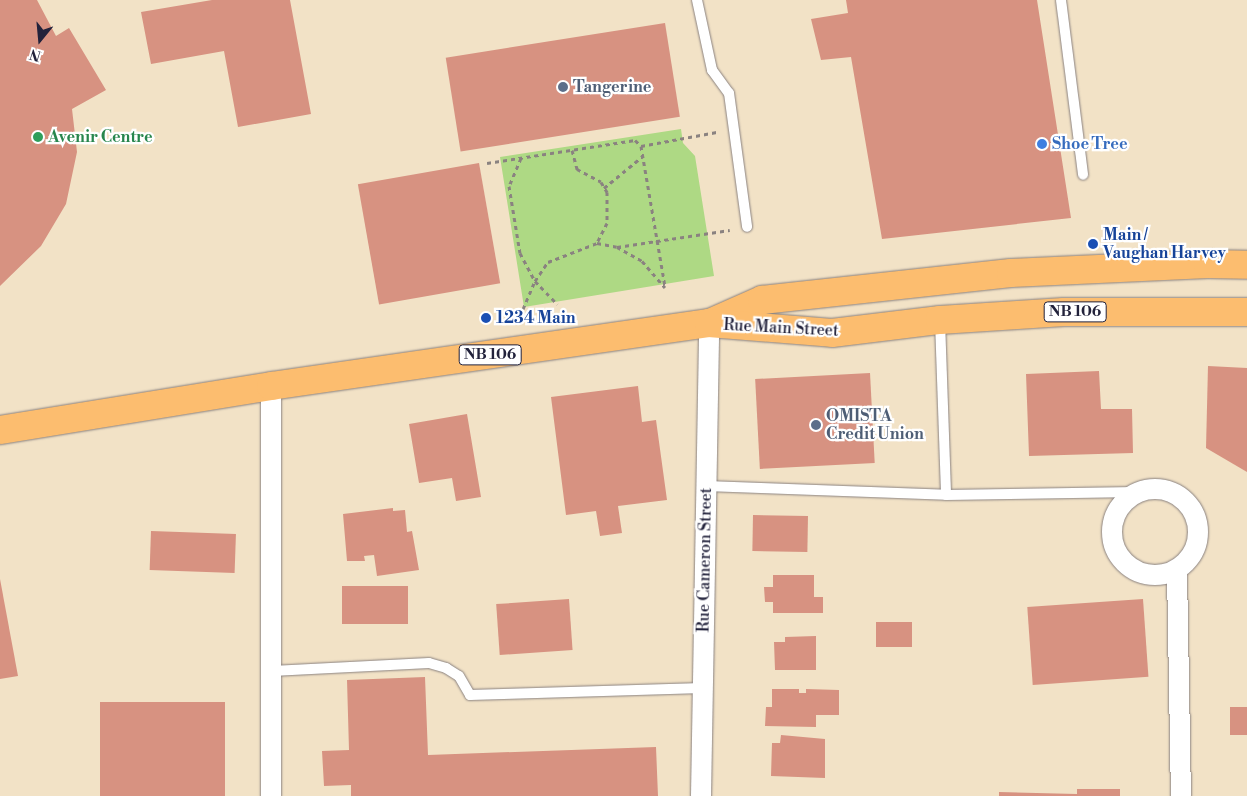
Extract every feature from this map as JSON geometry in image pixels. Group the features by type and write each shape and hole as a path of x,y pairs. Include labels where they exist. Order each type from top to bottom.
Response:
{"main road":[{"path":"1208,264 1247,257"},
{"name":"Rue Main Street","path":"709,323 762,300 1011,273 1208,264 1247,266"},
{"name":"Rue Main Street","path":"709,323 832,333 940,320 1064,312 1247,312"},
{"path":"1210,312 1247,322"},
{"name":"NB 106","path":"0,430 271,386 709,323"}],"street":[{"name":"Rue Cameron Street","path":"701,796 709,323"},
{"path":"271,386 271,796"},
{"path":"1166,490 1190,506 1197,519 1196,548 1177,570 1150,575 1136,572 1116,552 1111,525 1116,511 1125,499 1138,492 1166,490"},
{"path":"1177,570 1182,796"}],"lane":[{"path":"698,0 712,70 729,94 732,130 748,227"},
{"path":"1061,0 1084,175"},
{"path":"940,320 946,495"},
{"path":"706,486 946,495 1138,492"},
{"path":"272,671 429,663 446,668 459,676 470,694 703,688"}],"path":[{"path":"641,146 732,130"},
{"path":"487,163 635,140 641,146 665,287 642,262 617,247"},
{"path":"572,150 576,169 601,182 607,192 607,222 598,244"},
{"path":"604,188 643,156"},
{"path":"521,157 509,186 513,220 520,252 535,281 557,304"},
{"path":"523,309 535,281 548,262 598,244 617,247 748,227"}],"green space":[{"path":"681,129 683,143 695,156 714,276 524,307 500,157"}],"building":[{"name":"Avenir Centre","path":"0,0 37,0 56,36 69,28 106,90 72,109 77,152 66,204 41,246 0,286"},
{"path":"212,0 290,0 311,114 238,127 224,51 151,64 141,12"},
{"path":"846,0 1037,0 1071,218 882,239 851,57 821,60 811,19 848,13"},
{"name":"Tangerine","path":"665,23 680,117 461,152 446,58"},
{"path":"479,163 500,283 379,305 358,184"},
{"path":"1208,366 1247,368 1247,472 1206,448"},
{"path":"1099,371 1101,409 1132,409 1133,453 1029,456 1026,374"},
{"path":"870,373 875,463 760,469 755,379"},
{"path":"638,386 642,422 656,420 667,500 618,506 622,533 600,536 596,511 566,515 551,397"},
{"path":"467,414 481,497 456,501 452,478 419,483 409,424"},
{"path":"393,508 393,511 405,510 407,532 412,531 419,570 377,576 374,555 364,556 365,561 347,561 343,514"},
{"path":"753,515 808,516 807,552 752,551"},
{"path":"151,531 236,534 235,573 150,570"},
{"path":"773,575 814,575 814,597 823,597 823,613 773,613 773,602 765,602 764,587 773,587"},
{"path":"0,579 18,676 0,679"},
{"path":"342,586 408,586 408,624 342,624"},
{"path":"569,599 573,650 500,655 496,604"},
{"path":"1143,599 1148,677 1033,685 1027,607"},
{"path":"876,622 912,622 912,647 876,647"},
{"path":"816,636 816,670 775,670 774,642 785,642 785,637"},
{"path":"425,677 428,755 656,747 658,796 351,796 351,785 324,786 322,751 349,750 347,680"},
{"path":"772,689 799,689 799,693 806,693 806,689 839,690 839,715 816,715 816,727 765,726 766,707 772,707"},
{"path":"100,702 225,702 225,796 100,796"},
{"path":"1230,707 1247,707 1247,735 1230,735"},
{"path":"781,735 825,739 825,778 771,776 772,743 780,743"},
{"path":"1077,789 1120,789 1120,796 999,796 999,792 1077,794"}],"place":[{"name":"Tangerine","path":"563,87"},
{"name":"Avenir Centre","path":"38,137"},
{"name":"Shoe Tree","path":"1042,144"},
{"name":"Main / Vaughan Harvey","path":"1093,244"},
{"name":"1234 Main","path":"486,318"},
{"name":"OMISTA Credit Union","path":"816,425"}]}
